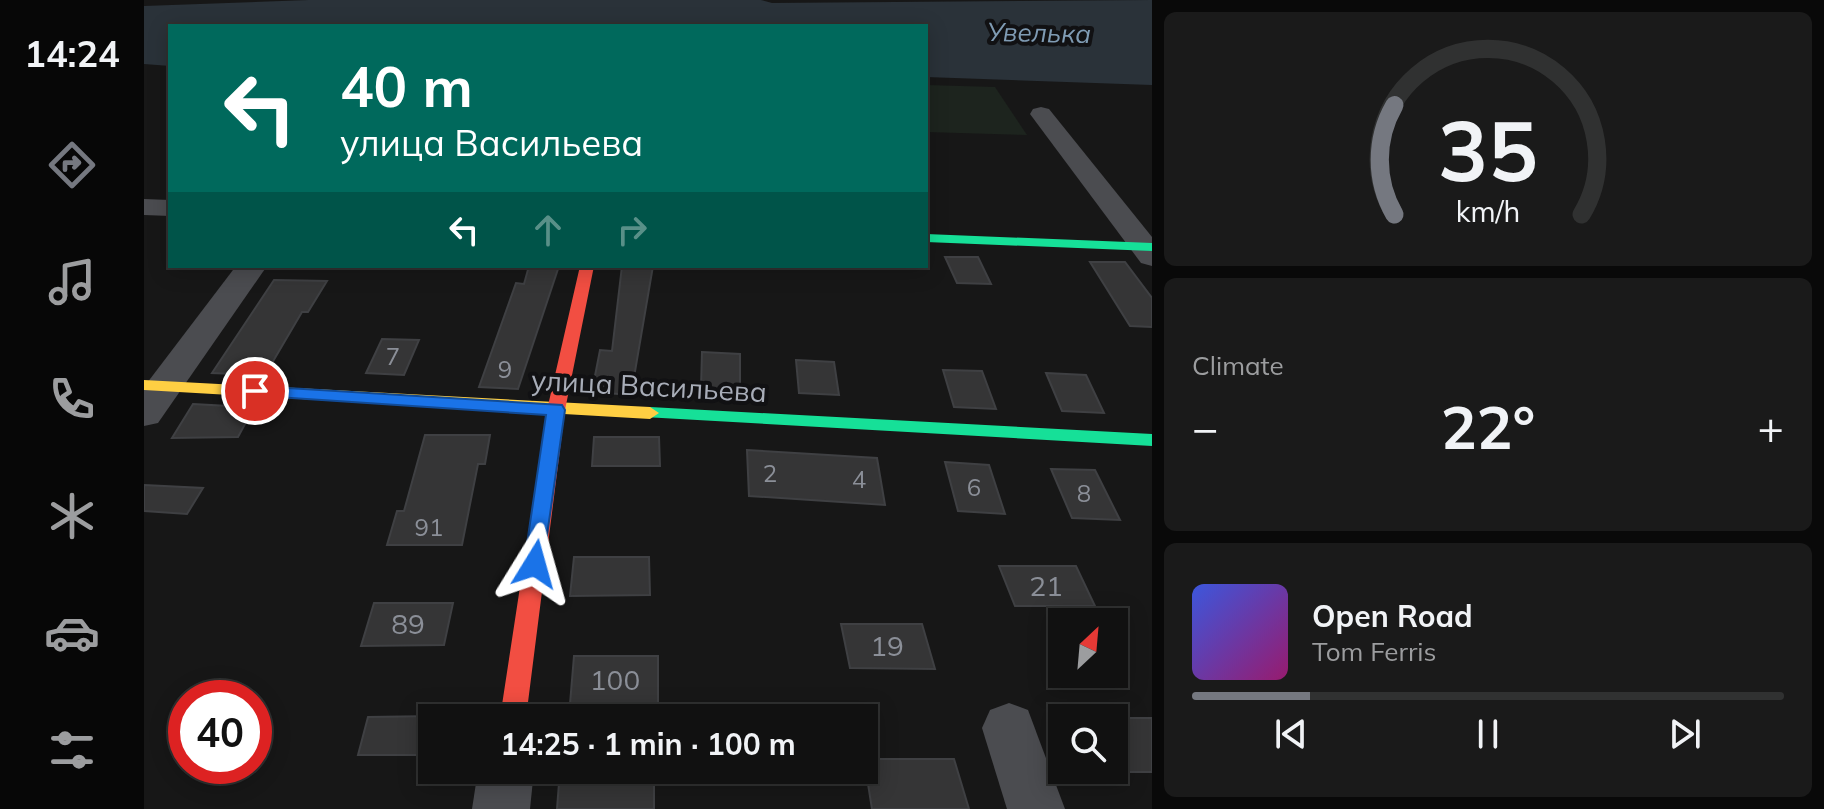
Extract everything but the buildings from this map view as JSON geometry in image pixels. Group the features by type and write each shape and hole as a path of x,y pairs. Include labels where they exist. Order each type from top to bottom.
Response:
{"street":[{"path":"1041,114 1149,250"},
{"path":"144,207 168,208"},
{"path":"928,238 1149,250"},
{"path":"144,414 154,385 250,268"},
{"path":"515,704 556,410 587,268"},
{"name":"улица Васильева","path":"154,385 556,410 1152,440"},
{"path":"1009,728 1036,809"},
{"path":"501,809 504,784"}],"shaded area":[{"path":"928,85 995,87 1027,135 928,132"}],"water":[{"name":"Увелька","path":"309,0 761,0 772,3 1152,0 1152,85 928,77 928,24 168,24 168,66 144,64 144,6"}],"traffic: fast":[{"path":"928,238 1152,247"},
{"path":"650,413 1152,440"}],"traffic: slow":[{"path":"144,385 650,413"}],"traffic: jam":[{"path":"515,704 556,410 587,268"}],"route":[{"path":"255,391 556,410 535,564"}]}
